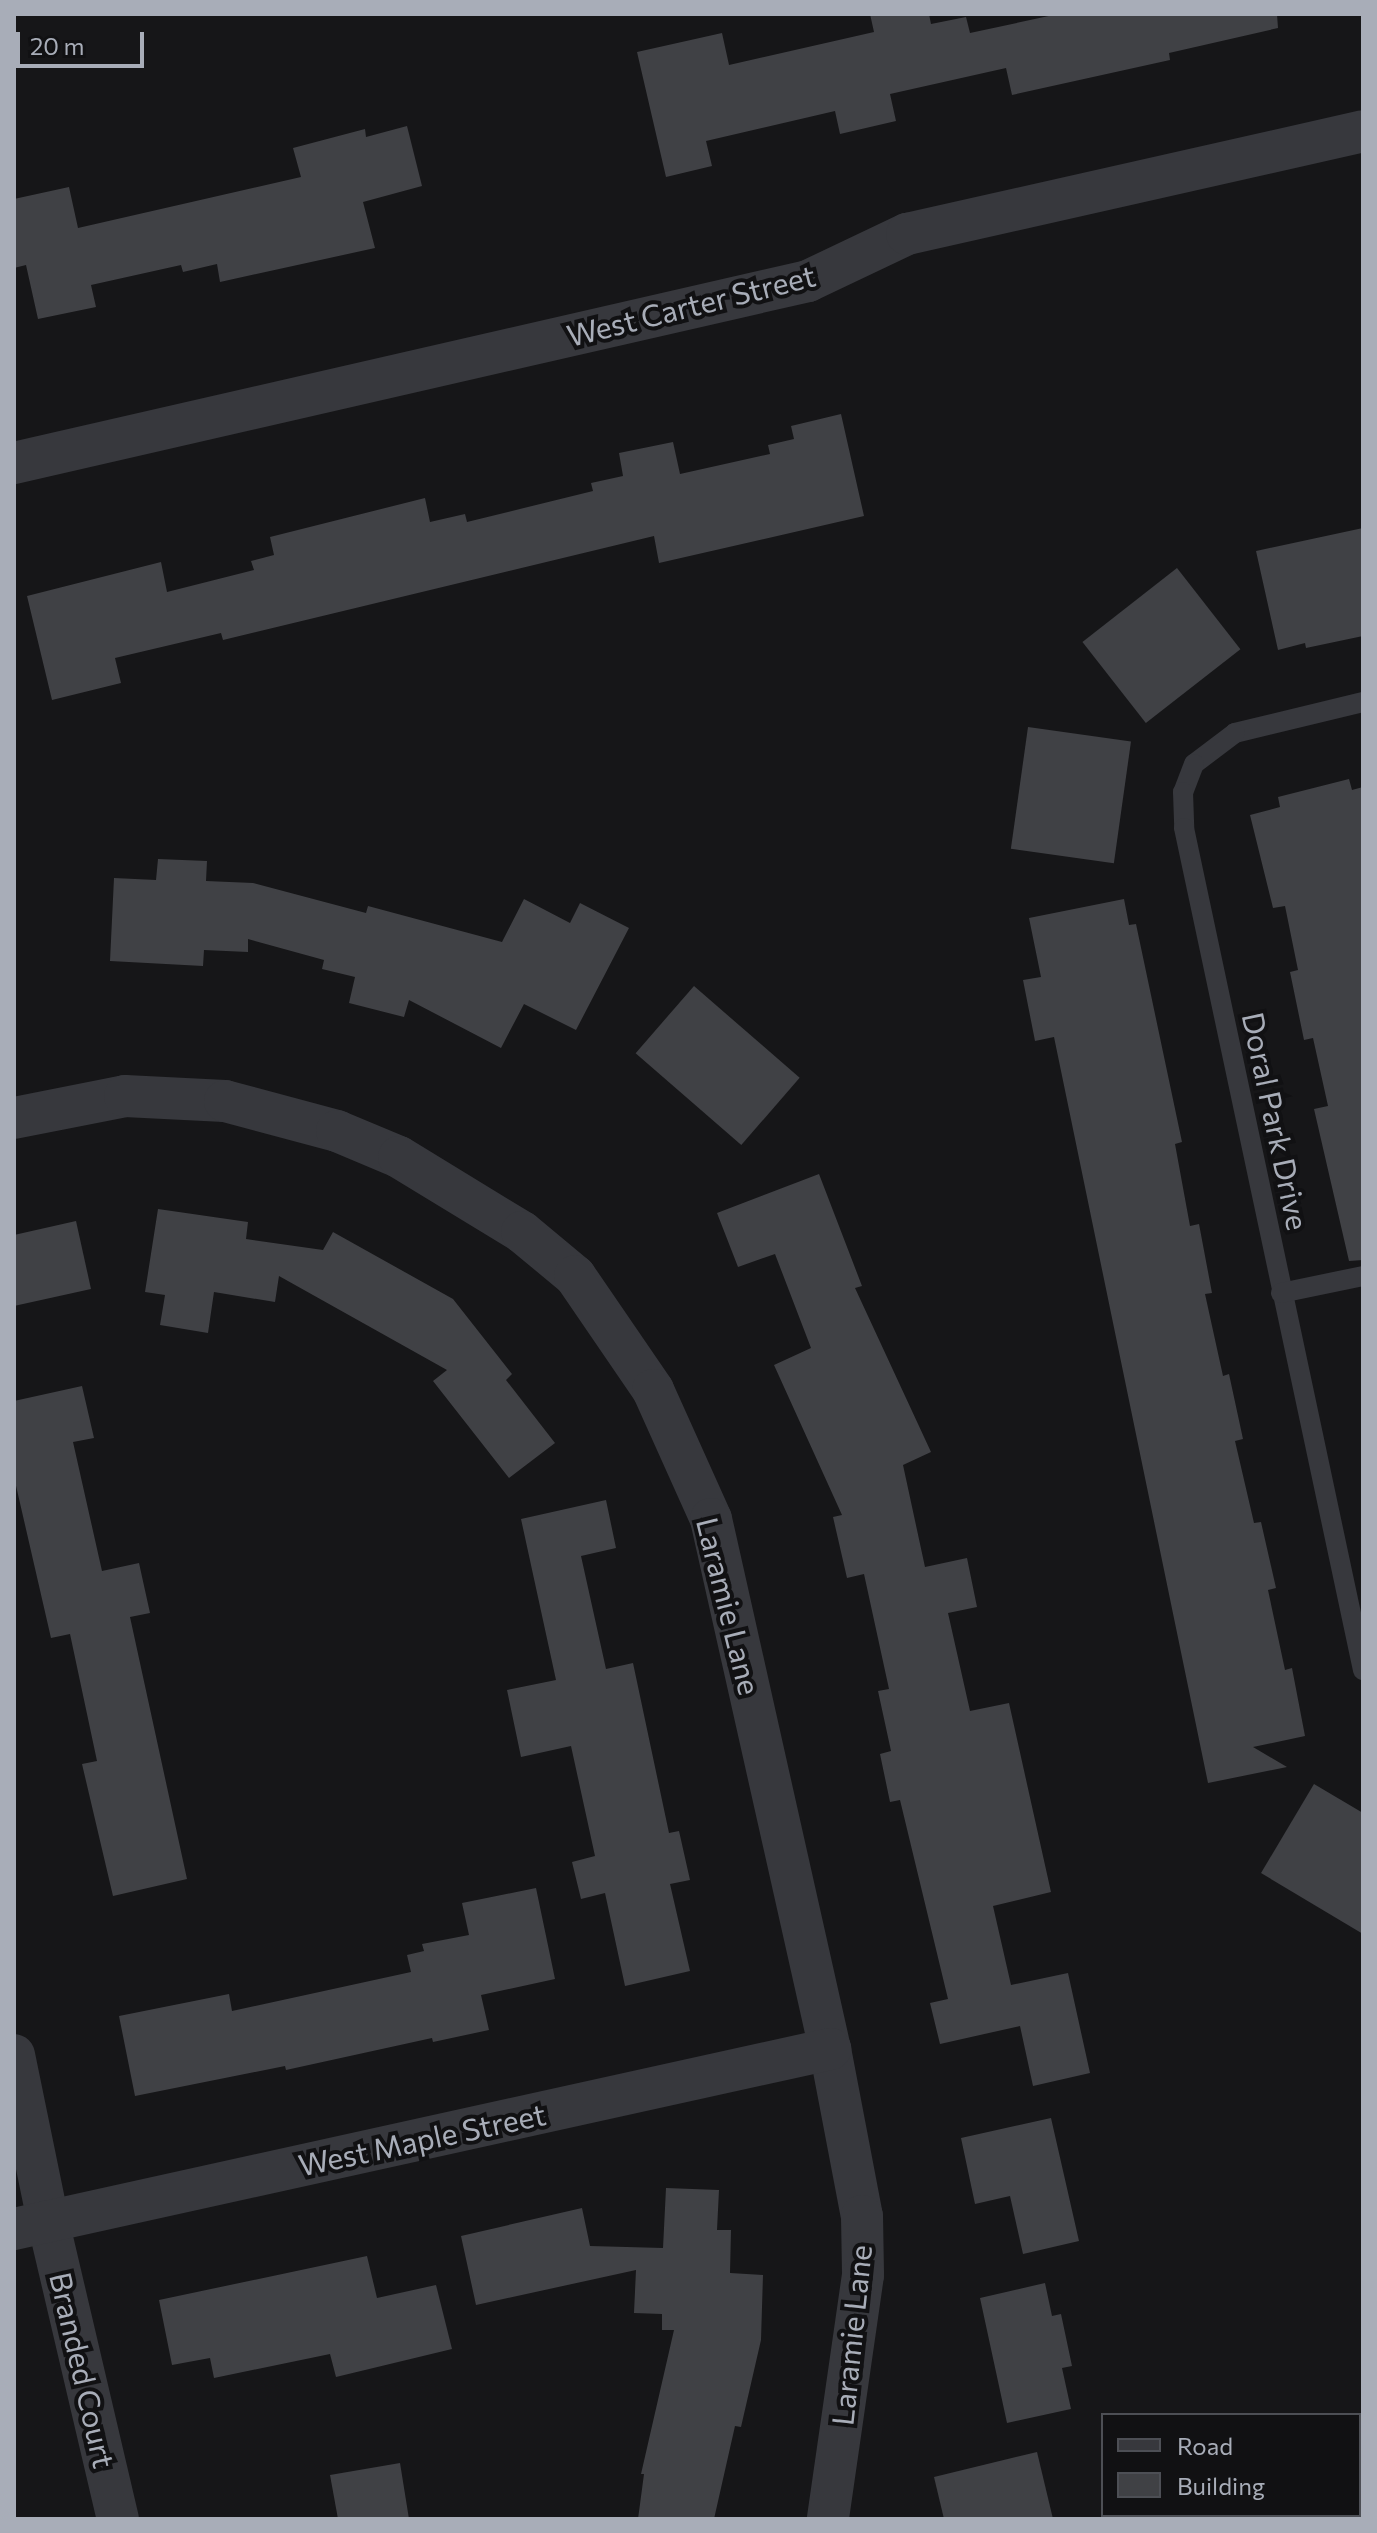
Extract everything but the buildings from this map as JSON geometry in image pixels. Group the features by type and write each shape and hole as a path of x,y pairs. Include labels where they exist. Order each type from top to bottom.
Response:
{"street":[{"name":"West Carter Street","path":"14,463 808,281 907,234 1363,131"},
{"name":"Laramie Lane","path":"14,1118 125,1096 225,1101 337,1131 399,1157 522,1232 575,1276 653,1390 711,1519 830,2049 862,2216 863,2275 828,2519"},
{"name":"West Maple Street","path":"31,2225 830,2049"},
{"name":"Branded Court","path":"14,2055 31,2225 118,2519"}],"lane":[{"name":"Doral Park Drive","path":"1363,702 1235,733 1194,764 1183,792 1184,828 1363,1670"},
{"path":"1281,1293 1363,1276"}]}
